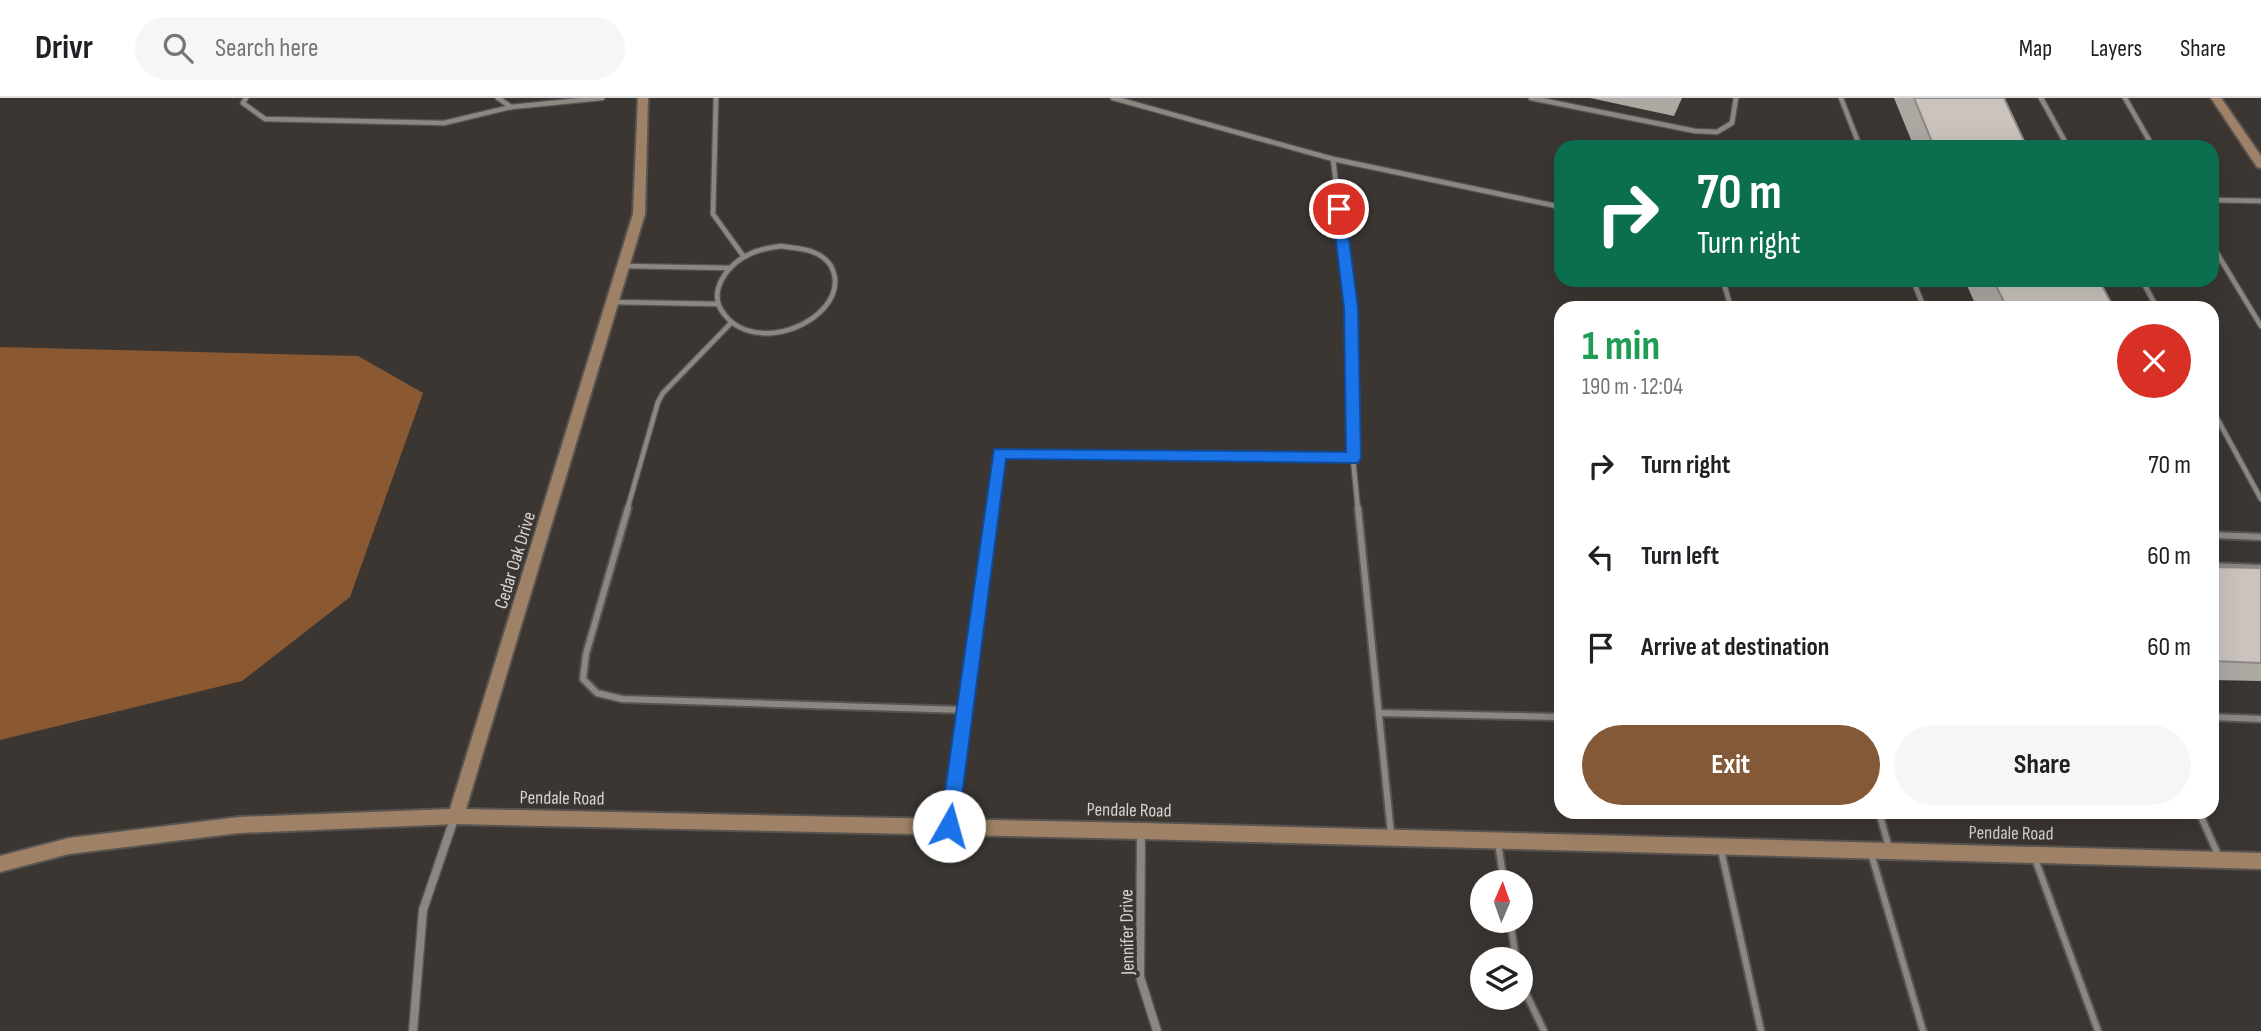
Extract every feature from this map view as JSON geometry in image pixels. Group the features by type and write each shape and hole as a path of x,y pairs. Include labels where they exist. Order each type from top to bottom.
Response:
{"street":[{"name":"Cedar Oak Drive","path":"413,1031 423,910 456,816 639,214 643,98"},
{"path":"2216,98 2261,164"},
{"name":"Pendale Road","path":"0,864 69,846 239,825 456,816 949,826 2261,861"},
{"name":"Jennifer Drive","path":"1141,831 1140,977 1157,1031"}],"lane":[{"path":"246,98 243,103 265,119 444,123 511,107 602,98"},
{"path":"498,98 511,107"},
{"path":"716,98 713,214 744,257"},
{"path":"1113,98 1333,159 1554,206"},
{"path":"1531,98 1695,131 1717,132 1731,123 1736,98"},
{"path":"1841,98 1857,140"},
{"path":"2041,98 2064,140"},
{"path":"2124,98 2150,140"},
{"path":"1333,159 1351,308 1353,458 1391,838"},
{"path":"2219,200 2261,201"},
{"path":"800,247 829,261 836,274 838,288 832,302 821,315 805,325 786,332 746,330 730,323 717,304 716,292 720,279 744,257 762,249 800,247"},
{"path":"2219,257 2261,326"},
{"path":"623,266 729,268"},
{"path":"612,302 717,304"},
{"path":"730,323 663,393 658,402 586,654 583,679 597,693 622,699 963,710"},
{"path":"2219,422 2261,499"},
{"path":"949,826 999,453 1353,458"},
{"path":"2219,535 2261,537"},
{"path":"2219,566 2261,568"},
{"path":"1379,713 1554,717"},
{"path":"2219,717 2261,719"},
{"path":"1881,819 1890,850"},
{"path":"2202,819 2220,859"},
{"path":"1497,840 1502,870"},
{"path":"1720,846 1761,1031"},
{"path":"1870,850 1923,1031"},
{"path":"2033,854 2098,1031"},
{"path":"1533,1008 1544,1031"}],"shaded area":[{"path":"0,347 358,356 423,393 350,597 242,681 0,740"}],"building":[{"path":"1914,98 2004,98 2024,140 1931,140"},
{"path":"1996,287 2103,287 2110,301 2004,301"},
{"path":"2219,567 2261,568 2261,663 2219,661"}],"route":[{"path":"949,826 999,453 1353,458 1351,308 1339,209"}]}
